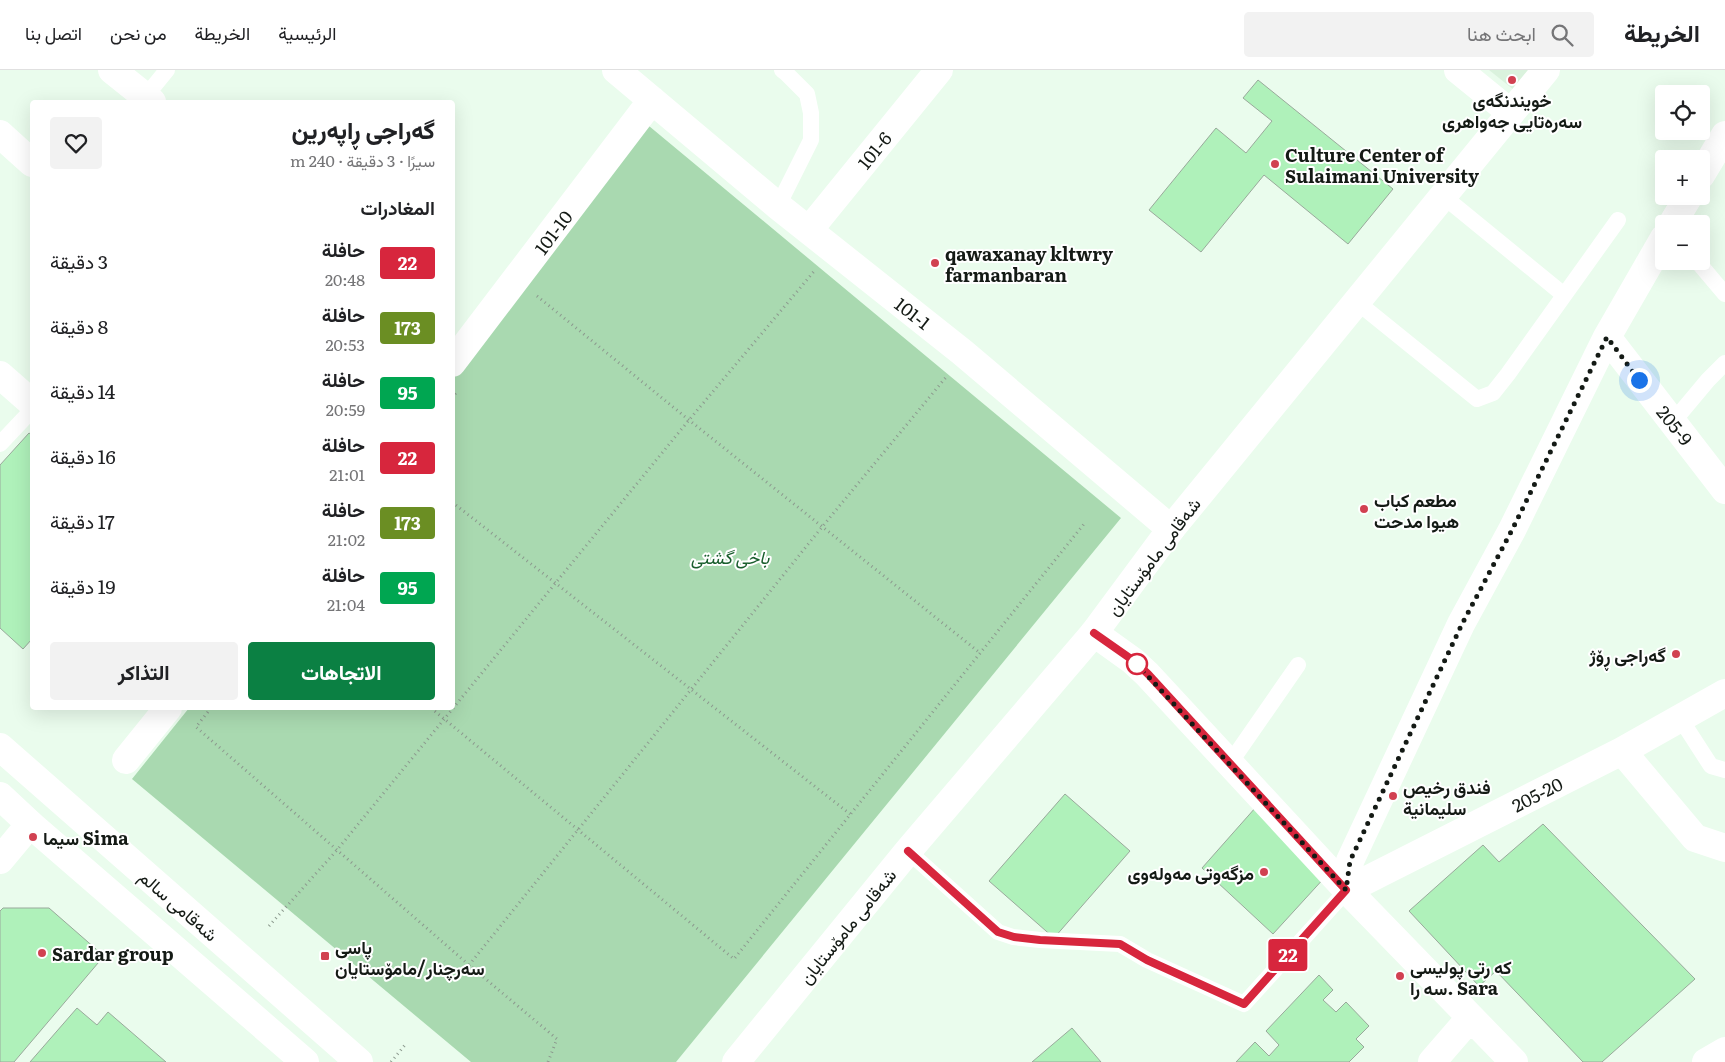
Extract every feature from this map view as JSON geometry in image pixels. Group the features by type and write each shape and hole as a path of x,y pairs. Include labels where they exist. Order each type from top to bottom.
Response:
{"street":[{"path":"112,70 148,100"},
{"name":"101-1","path":"616,70 778,206 962,352 1171,529"},
{"name":"101-6","path":"809,230 939,70"},
{"path":"1458,70 1511,113"},
{"name":"شەقامی مامۆستایان","path":"736,1062 908,851 1094,633 1171,529 1546,70"},
{"name":"101-10","path":"457,348 652,100"},
{"path":"0,134 30,161"},
{"path":"1710,160 1725,136"},
{"path":"1346,890 1350,861 1462,624 1512,530 1607,337 1655,254"},
{"name":"205-9","path":"1607,337 1725,490"},
{"path":"0,375 30,400"},
{"path":"1094,633 1140,668 1346,890 1514,1062"},
{"name":"205-20","path":"1346,890 1622,751 1725,693"},
{"path":"126,760 166,710"},
{"name":"شەقامی سالم","path":"0,748 359,1062"},
{"path":"1622,751 1695,838 1725,848"},
{"name":"شەقامی سالم","path":"0,796 305,1062"},
{"path":"0,860 30,824"},
{"path":"1432,1062 1470,1018"},
{"path":"1706,1062 1725,1051"}],"lane":[{"path":"148,100 168,70"},
{"path":"778,206 811,140 811,113 807,94 782,70"},
{"path":"1443,196 1564,295"},
{"path":"1357,302 1477,399 1493,393 1618,220"},
{"path":"1704,270 1725,294"},
{"path":"1672,423 1725,363"},
{"path":"0,444 30,412"},
{"path":"1230,763 1298,665"},
{"path":"1680,718 1711,766 1725,770"},
{"path":"908,851 998,932 1014,937 1040,940 1120,944 1147,960 1244,1004 1346,890"}],"path":[{"path":"455,707 689,420 833,249"},
{"path":"534,294 980,653"},
{"path":"469,965 822,527 948,375 962,352"},
{"path":"455,504 850,814"},
{"path":"434,710 734,960 1084,524"},
{"path":"209,710 196,727 556,1040 548,1062"},
{"path":"269,926 337,850 452,710"},
{"path":"392,1062 405,1045"}],"shaded area":[{"name":"خویندنگەی سەرەتایی جەواهری","path":"1489,70 1530,70 1514,90"}],"green space":[{"name":"باخی گشتی","path":"649,126 1121,518 676,1062 471,1062 132,779 187,710 455,710 455,371"}],"building":[{"name":"Culture Center of Sulaimani University","path":"1258,80 1393,189 1348,244 1264,175 1201,252 1149,210 1216,128 1246,153 1272,121 1243,98"},
{"path":"30,434 30,641 23,649 0,628 0,465"},
{"path":"1065,794 1130,851 1054,938 989,881"},
{"name":"مزگەوتی مەولەوی","path":"1256,807 1326,876 1273,934 1202,868"},
{"path":"1543,824 1695,979 1602,1062 1583,1062 1496,971 1479,986 1409,911 1483,845 1499,862"},
{"path":"3,908 49,908 104,956 14,1062 0,1062 0,911"},
{"path":"1319,975 1333,990 1323,1000 1336,1012 1346,1002 1369,1026 1356,1039 1364,1047 1349,1062 1236,1062 1255,1042 1269,1056 1279,1045 1266,1031"},
{"path":"77,1008 97,1025 108,1012 166,1062 30,1062"},
{"path":"1072,1028 1101,1062 1032,1062"}],"bus line":[{"name":"22","path":"908,851 998,932 1014,937 1040,940 1120,944 1147,960 1244,1004 1346,890 1148,674 1134,661 1094,633"}],"place":[{"name":"خویندنگەی سەرەتایی جەواهری","path":"1512,80"},
{"name":"Culture Center of Sulaimani University","path":"1275,164"},
{"name":"qawaxanay kltwry farmanbaran","path":"935,263"},
{"name":"مطعم كباب هيوا مدحت","path":"1364,509"},
{"name":"گەراجی ڕۆژ","path":"1676,654"},
{"name":"فندق رخيص سليمانية","path":"1393,796"},
{"name":"سیما Sima","path":"33,837"},
{"name":"مزگەوتی مەولەوی","path":"1264,872"},
{"name":"Sardar group","path":"42,953"},
{"name":"پاسی سەرچنار/مامۆستایان","path":"325,956"},
{"name":"که رتی پولیسی سه را. Sara","path":"1400,976"}],"route":[{"path":"1137,664 1134,661 1346,890 1350,861 1462,624 1512,530 1607,337 1639,380"}]}
